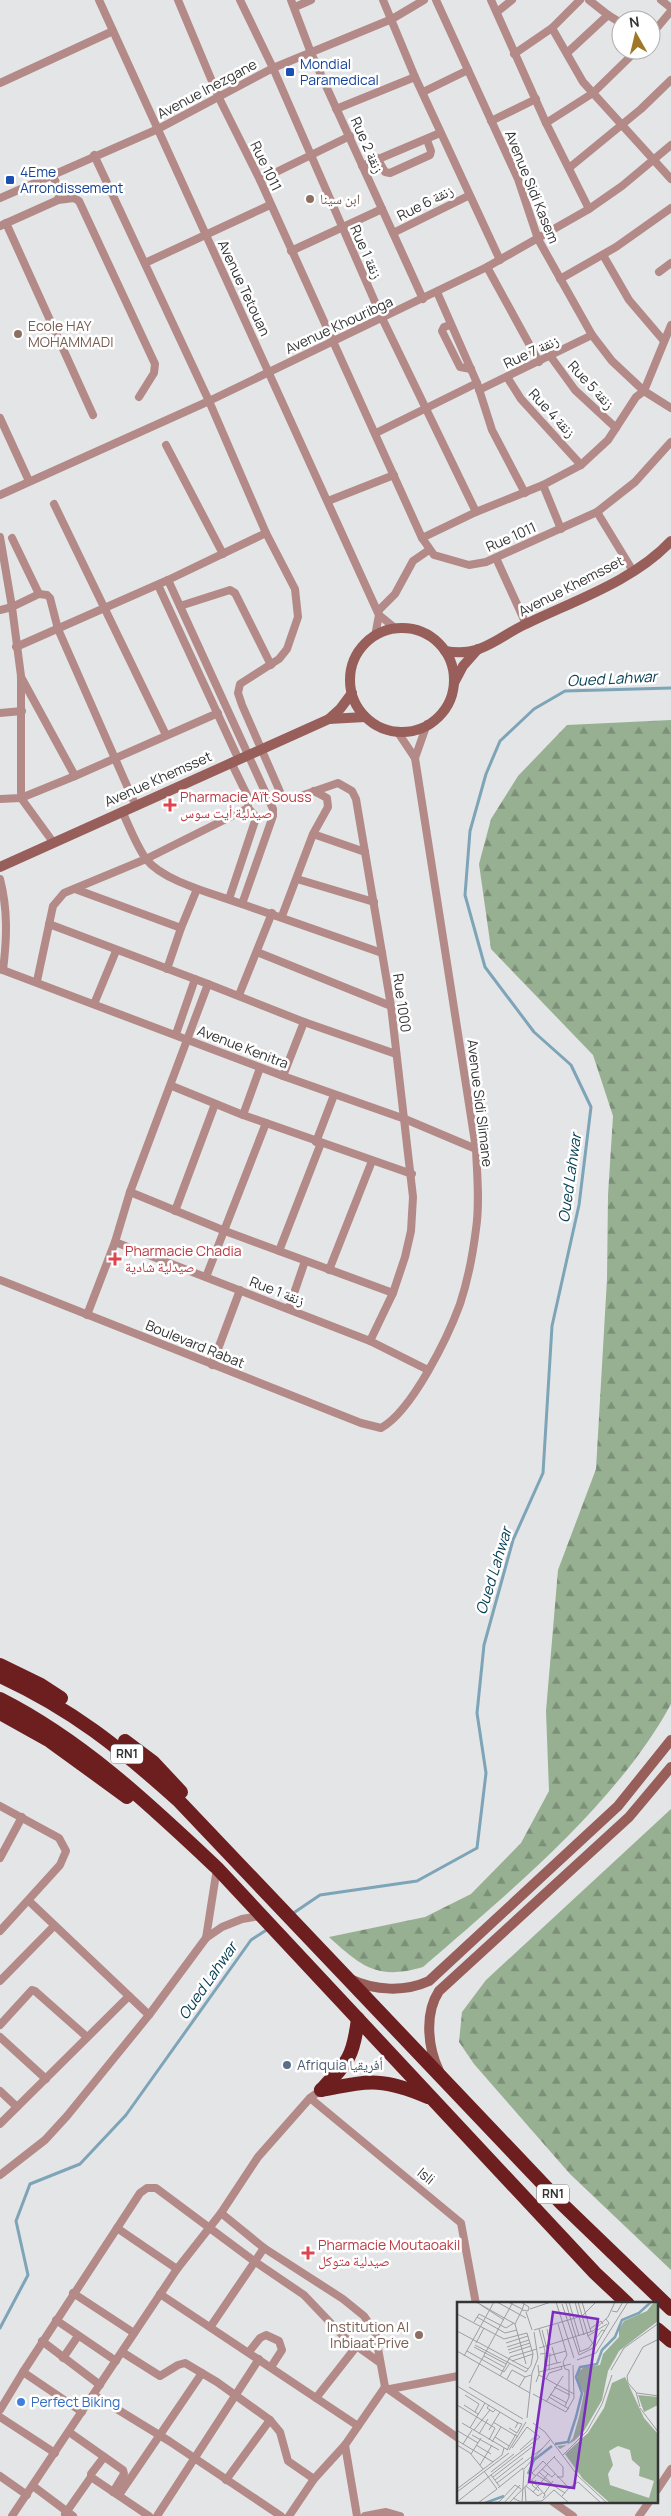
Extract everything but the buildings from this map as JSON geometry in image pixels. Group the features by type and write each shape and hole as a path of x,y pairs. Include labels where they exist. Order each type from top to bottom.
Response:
{"highway":[{"path":"0,1665 41,1685 104,1726 153,1762 227,1842 234,1858"},
{"name":"RN1","path":"0,1676 82,1720 131,1758 178,1800 561,2203 671,2309"},
{"name":"RN1","path":"0,1699 58,1732 86,1752 166,1819 217,1868 293,1952 595,2273 626,2302"},
{"path":"0,1713 50,1741 82,1763 141,1809 198,1860 217,1868"},
{"path":"316,2094 345,2065 353,2051 358,2019"},
{"path":"316,2094 365,2082 387,2082 398,2084 433,2099"},
{"path":"658,2330 671,2341"}],"street":[{"name":"Avenue Tetouan","path":"99,0 378,613 395,628"},
{"name":"Rue 1011","path":"178,0 219,98 260,180 376,433"},
{"name":"Rue 1 زنقة","path":"240,0 273,68 382,318 428,409 476,512"},
{"path":"293,4 311,0"},
{"path":"383,0 468,196 500,260"},
{"name":"Avenue Inezgane","path":"0,198 94,155 158,129 273,68 392,19 424,0"},
{"name":"Avenue Sidi Kasem","path":"436,0 518,179 538,239 592,335 612,361 644,391 671,408"},
{"path":"492,0 514,54 589,209"},
{"path":"496,12 512,0"},
{"path":"514,54 552,28 580,0"},
{"path":"589,0 611,17"},
{"path":"661,0 671,9 661,22"},
{"name":"Rue 2 زنقة","path":"293,4 311,53 423,299"},
{"path":"567,53 608,15"},
{"path":"552,28 576,71 593,93 671,179"},
{"path":"0,83 113,31"},
{"path":"546,122 593,93 627,60"},
{"path":"423,92 468,70"},
{"path":"336,109 415,77"},
{"path":"569,168 623,124 671,80"},
{"path":"492,121 536,99"},
{"path":"362,166 377,158 428,140 440,133"},
{"path":"260,180 350,136"},
{"path":"377,158 385,172 390,173 430,155 431,151 428,140"},
{"name":"Avenue Khouribga","path":"0,495 209,401 487,267 589,209 622,186 671,145"},
{"path":"94,155 209,401 266,532 295,589 298,602 298,617 287,649 270,665 235,593 230,590 224,590 180,606"},
{"path":"52,175 60,190 58,200"},
{"name":"Rue 6 زنقة","path":"393,233 468,196"},
{"path":"93,415 3,225 58,200 74,198 79,201 155,364 154,373 138,397"},
{"path":"145,263 270,205"},
{"path":"560,279 603,255 671,208"},
{"path":"291,251 382,209"},
{"path":"603,255 629,300 664,341"},
{"path":"659,272 671,264"},
{"path":"487,267 540,362"},
{"path":"437,292 471,369 492,430 525,492"},
{"path":"422,538 476,512 543,485 581,465 602,447 636,397 644,391 671,325"},
{"name":"Rue 7 زنقة","path":"376,433 478,387 507,377 551,357 592,335"},
{"name":"Rue 5 زنقة","path":"551,357 575,390 616,428"},
{"name":"Rue 4 زنقة","path":"507,377 521,399 581,465"},
{"path":"0,418 29,481"},
{"path":"375,636 378,613 394,594 413,561 429,550 376,433"},
{"name":"Rue 1011","path":"429,550 441,557 469,565 496,558 561,529 597,512 636,482 671,442"},
{"path":"166,445 223,554"},
{"path":"328,501 394,475"},
{"path":"543,485 561,529"},
{"path":"54,504 166,735"},
{"path":"597,512 633,571"},
{"path":"16,647 158,585 266,532"},
{"path":"0,537 12,607 20,676 22,712 21,798 54,842"},
{"path":"12,538 39,594 50,598 58,629 135,804"},
{"name":"Avenue Khemsset","path":"445,651 465,652 478,649 526,624 608,586 633,571 671,541"},
{"path":"496,558 526,624"},
{"path":"168,580 180,606 239,758 248,797 248,808 255,816 229,899"},
{"path":"158,585 239,758 273,809 273,816 242,904"},
{"path":"0,610 12,607 39,594"},
{"path":"395,628 414,629 427,634 445,651 453,670 453,684 448,703 438,717 427,724 407,731 397,731 378,726 365,717 356,705 352,693 351,669 358,652 375,636 395,628"},
{"name":"Avenue Khemsset","path":"453,684 464,666 478,649"},
{"name":"Rue 1000","path":"270,665 243,680 238,687 242,705 263,748 281,794 286,798 292,799 338,783 352,791 356,799 391,1006 412,1174 411,1231 393,1293 370,1341"},
{"path":"20,676 75,776"},
{"name":"Avenue Khemsset","path":"0,867 135,804 329,719 340,709 352,693"},
{"path":"0,713 22,712"},
{"path":"0,799 21,798 218,713"},
{"name":"Avenue Khemsset","path":"329,719 365,717"},
{"name":"Avenue Sidi Slimane","path":"415,758 427,724"},
{"name":"Avenue Sidi Slimane","path":"381,1428 404,1409 428,1370 460,1305 477,1228 476,1149 415,758 397,731"},
{"path":"282,916 313,834 329,802 327,798 314,791"},
{"path":"37,981 56,900 75,889 146,859 248,808"},
{"path":"122,811 146,859 161,872 197,889 282,916 382,954"},
{"path":"313,834 365,852"},
{"path":"297,878 374,902"},
{"path":"0,879 5,898 7,926 2,969"},
{"path":"75,889 181,928"},
{"path":"167,969 197,889"},
{"path":"239,995 272,913"},
{"path":"49,924 116,951 239,995 304,1022 396,1054"},
{"path":"94,1004 116,951"},
{"path":"257,952 391,1006"},
{"name":"Avenue Kenitra","path":"2,969 176,1034 260,1068 405,1119 476,1149"},
{"path":"176,1034 195,979"},
{"path":"88,1315 115,1242 130,1192 172,1086 208,984"},
{"path":"283,1076 304,1022"},
{"path":"243,1115 260,1068"},
{"path":"172,1086 243,1115 412,1174"},
{"path":"279,1251 334,1095"},
{"path":"175,1211 215,1104"},
{"path":"206,1277 266,1123"},
{"path":"329,1270 372,1161"},
{"path":"130,1192 225,1231 393,1293"},
{"name":"Rue 1 زنقة","path":"115,1242 370,1341 428,1370"},
{"path":"289,1308 305,1261"},
{"name":"Boulevard Rabat","path":"0,1280 360,1424 381,1428"},
{"path":"212,1365 240,1290"},
{"path":"347,1978 366,1985 394,1989 416,1987 429,1981 618,1806 671,1740"},
{"path":"440,2074 435,2062 429,2023 433,2004 439,1991 629,1817 671,1767"},
{"path":"0,1806 59,1838 66,1851 60,1865 30,1901 0,1931"},
{"path":"0,1858 22,1817"},
{"path":"206,1938 217,1868"},
{"path":"30,1901 54,1926 149,2014"},
{"path":"0,2175 46,2140 149,2014 206,1938 231,1923 264,1920"},
{"path":"0,1981 54,1926"},
{"path":"0,2025 32,1990 35,1990 87,2037"},
{"path":"0,2124 129,1996"},
{"path":"1,2041 46,2079"},
{"path":"0,2090 18,2106"},
{"path":"12,2516 177,2269 221,2214 258,2156 316,2094"},
{"name":"Isli","path":"316,2094 461,2223 476,2302"},
{"path":"0,2410 73,2293 140,2193 146,2188 156,2188 254,2261 304,2294 344,2337 379,2362"},
{"path":"221,2214 264,2248 343,2299 364,2316 375,2332 379,2362 388,2388 457,2437"},
{"path":"118,2228 177,2269"},
{"path":"211,2326 264,2248"},
{"path":"73,2293 134,2334"},
{"path":"160,2294 211,2326 358,2426"},
{"path":"56,2320 116,2361"},
{"path":"63,2358 78,2336"},
{"path":"249,2352 260,2338 266,2336 279,2341 282,2350 271,2367"},
{"path":"42,2341 100,2385"},
{"path":"316,2398 356,2347"},
{"path":"122,2352 160,2376 181,2363 202,2373 236,2395 270,2420 280,2432 288,2461 314,2479"},
{"path":"157,2516 259,2359"},
{"path":"23,2372 82,2412"},
{"path":"116,2494 161,2436 202,2373"},
{"path":"289,2516 314,2479 346,2445 358,2426 388,2388 457,2376"},
{"path":"94,2395 161,2436 281,2516"},
{"path":"0,2417 55,2453"},
{"path":"226,2480 270,2420"},
{"path":"69,2432 124,2472 116,2494"},
{"path":"346,2445 357,2516"},
{"path":"33,2486 68,2514 91,2474 104,2457"},
{"path":"658,2488 671,2469"},
{"path":"0,2476 27,2495"},
{"path":"91,2477 149,2516"},
{"path":"555,2504 573,2516"},
{"path":"639,2516 648,2504"},
{"path":"365,2516 386,2512 400,2516"}],"green space":[{"path":"671,720 671,1704 648,1741 621,1777 591,1812 525,1878 423,1967 394,1972 372,1969 352,1957 329,1937 425,1917 471,1894 521,1843 549,1791 546,1711 558,1570 596,1469 607,1279 608,1195 613,1116 593,1055 491,949 479,864 491,819 518,776 567,725"},
{"path":"671,1809 671,2270 570,2174 474,2064 459,2042 462,2012 486,1980"}],"waterway":[{"name":"Oued Lahwar","path":"292,1914 320,1895 417,1881 477,1848 486,1773 477,1713 484,1645 513,1540 543,1473 552,1326 579,1205 591,1107 571,1065 534,1032 485,967 465,895 470,831 486,774 500,741 534,709 565,691 671,688"},
{"name":"Oued Lahwar","path":"0,2328 28,2275 16,2221 30,2184 80,2164 126,2115 251,1940 268,1929"}],"place":[{"name":"Mondial Paramedical","path":"290,72"},
{"name":"4Eme Arrondissement","path":"10,180"},
{"name":"ابن سينا","path":"310,199"},
{"name":"Ecole HAY MOHAMMADI","path":"18,334"},
{"name":"Pharmacie Aït Souss صيدلية أيت سوس","path":"170,805"},
{"name":"Pharmacie Chadia صيدلية شادية","path":"115,1259"},
{"name":"Afriquia أفريقيا","path":"287,2065"},
{"name":"Pharmacie Moutaoakil صيدلية متوكل","path":"308,2253"},
{"name":"Institution Al Inbiaat Prive","path":"419,2335"},
{"name":"Perfect Biking","path":"21,2402"}]}
